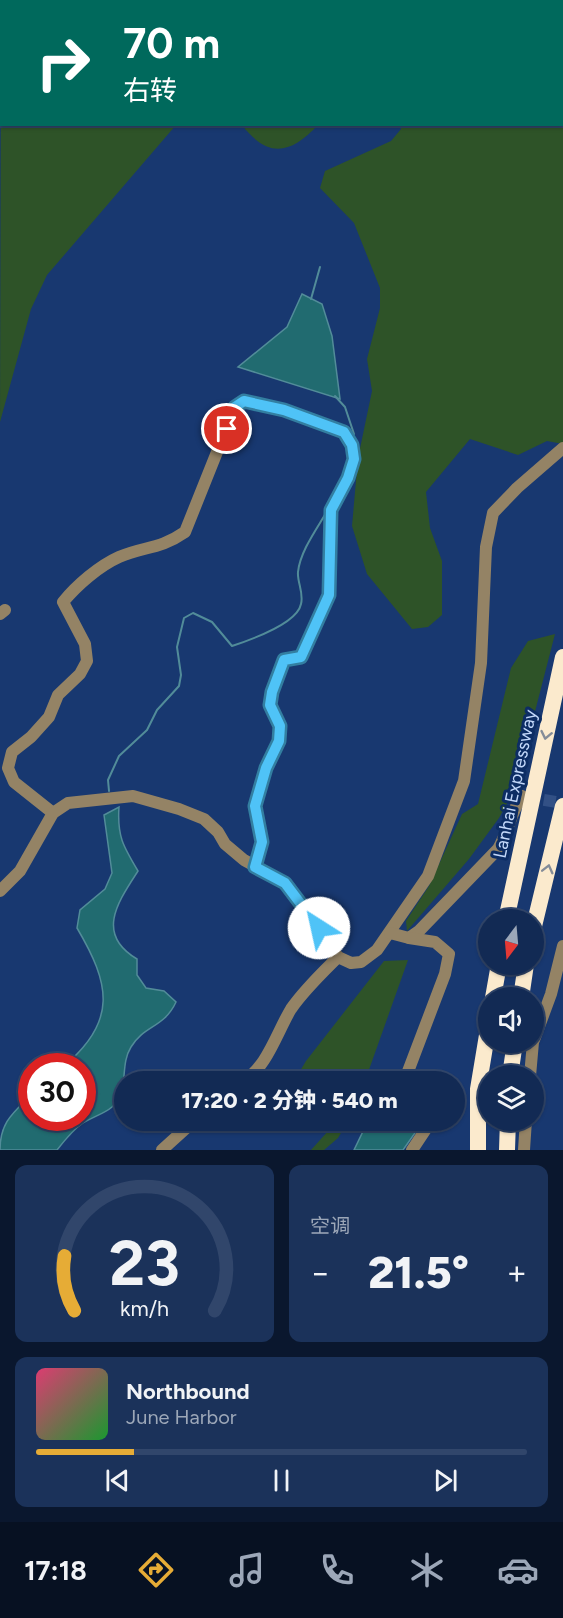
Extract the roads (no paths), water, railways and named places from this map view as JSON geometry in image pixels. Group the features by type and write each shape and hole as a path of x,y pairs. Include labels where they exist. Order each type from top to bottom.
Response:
{"highway":[{"name":"Lanhai Expressway","path":"508,909 563,657"},
{"path":"538,909 563,806"},
{"path":"478,1150 478,1089 484,1053"},
{"path":"507,1150 508,1131"}],"street":[{"path":"53,813 14,782 5,759 31,737 49,717 58,695 80,674 87,661 86,644 63,602 75,588 120,556 169,543 185,532 235,407 244,401 284,410 344,432 352,445 354,459 348,478 331,510 329,595 301,657 284,660 272,692 270,705 280,726 279,741 266,768 255,806 262,842 255,867"},
{"path":"0,891 20,871 53,813 68,803 133,795 204,819 218,832 225,844 255,867 285,883 309,913 338,957 351,963 361,962 377,950 428,876 464,782 481,663 486,547 493,513 517,488 563,448"},
{"path":"409,938 419,931 498,849 508,833 515,807 522,796"},
{"path":"390,933 435,942 443,946 449,954 445,974 408,1071"},
{"path":"544,1013 563,946"},
{"path":"256,1071 292,1008 338,957"},
{"path":"162,1150 183,1131"},
{"path":"412,1150 425,1131"},
{"path":"524,1150 525,1131"}],"waterway":[{"path":"311,299 320,267"},
{"path":"335,396 345,407 354,434"},
{"path":"109,791 108,780 119,756 147,730 157,710 179,686 181,675 177,647 184,618 193,613 212,622 232,646 272,630 291,618 301,604 299,564 309,541 326,513"}],"tunnel":[{"path":"526,797 563,803"}]}
